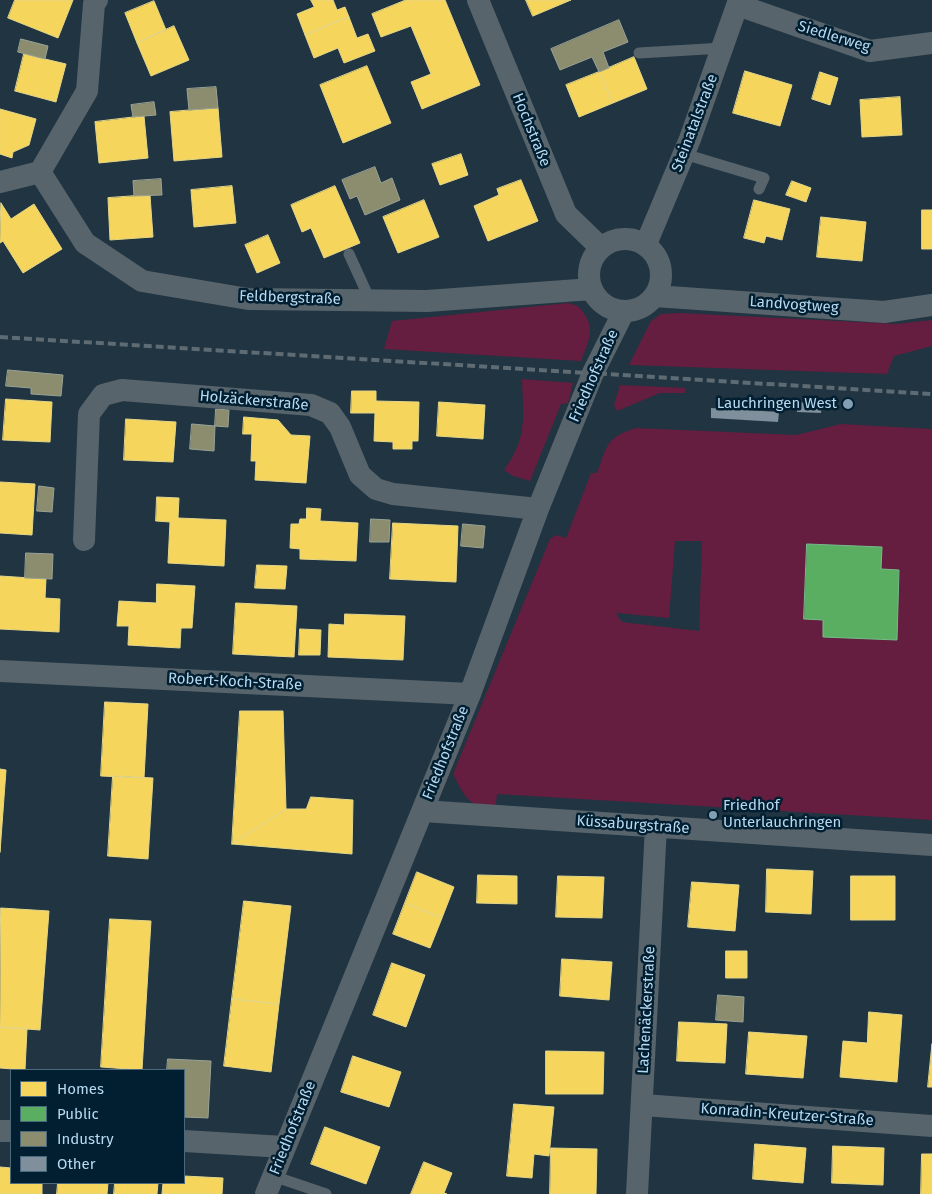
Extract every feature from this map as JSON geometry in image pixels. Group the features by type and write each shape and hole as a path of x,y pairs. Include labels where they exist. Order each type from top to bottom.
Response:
{"street":[{"path":"0,182 40,172 87,91 94,4 97,0"},
{"name":"Hochstraße","path":"478,0 566,214 601,248"},
{"name":"Siedlerweg","path":"739,3 870,51 932,43"},
{"name":"Steinatalstraße","path":"646,244 684,154 739,3"},
{"name":"Feldbergstraße","path":"40,172 86,243 142,281 248,299 427,301 592,289"},
{"path":"623,238 646,244 660,262 661,285 655,296 647,304 636,310 624,311 604,305 592,289 589,278 590,267 601,248 611,241 623,238"},
{"name":"Landvogtweg","path":"655,296 884,312 932,305"},
{"name":"Friedhofstraße","path":"270,1185 470,694 538,509 593,374 624,311"},
{"name":"Holzäckerstraße","path":"84,540 89,414 103,395 122,390 311,405 330,413 340,427 360,475 376,489 393,494 538,509"},
{"name":"Robert-Koch-Straße","path":"0,671 470,694"},
{"name":"Küssaburgstraße","path":"423,811 932,845"},
{"name":"Lachenäckerstraße","path":"638,1194 656,826"},
{"name":"Konradin-Kreutzer-Straße","path":"642,1105 932,1126"},
{"path":"185,1142 284,1148"}],"lane":[{"path":"639,53 723,48"},
{"path":"684,154 764,178 759,189"},
{"path":"348,254 370,300"},
{"path":"270,1185 326,1194"}],"shaded area":[{"path":"568,303 578,306 584,313 590,326 589,339 581,361 384,349 392,321"},
{"path":"681,313 896,324 932,320 932,346 894,356 887,374 629,365 651,321 661,314"},
{"path":"522,379 573,383 568,403 561,404 530,481 513,476 504,470 512,458 521,437 523,416"},
{"path":"620,385 686,388 685,393 660,393 617,411 614,405"},
{"path":"841,424 932,429 932,820 497,794 495,811 478,806 468,799 453,774 550,539 556,535 566,538 591,473 597,473 606,449 613,439 626,431 636,428 796,435","holes":["675,541 702,541 699,631 622,622 616,613 669,618"]}],"building: Homes":[{"path":"15,0 73,0 58,38 8,18"},
{"path":"311,0 333,0 337,10 345,7 349,17 305,35 297,14 314,7"},
{"path":"406,0 445,0 480,85 422,109 411,82 431,74 411,26 381,37 372,14"},
{"path":"526,0 571,0 533,16"},
{"path":"154,1 166,30 137,43 125,13"},
{"path":"349,17 357,38 368,34 375,51 344,63 338,48 314,58 305,35"},
{"path":"174,26 189,60 151,76 137,43"},
{"path":"24,54 66,64 56,102 15,91"},
{"path":"634,57 647,89 613,103 599,72"},
{"path":"367,66 391,123 343,143 320,85"},
{"path":"745,71 792,85 780,126 733,113"},
{"path":"599,72 613,103 579,117 566,85"},
{"path":"820,72 838,78 830,105 812,99"},
{"path":"900,97 902,135 862,137 860,100"},
{"path":"218,108 222,157 174,161 170,112"},
{"path":"0,109 36,119 29,145 13,152 12,158 0,154"},
{"path":"144,116 148,158 99,163 95,122"},
{"path":"461,154 468,175 440,185 432,164"},
{"path":"521,180 538,221 488,241 474,206 499,195 497,189"},
{"path":"792,181 811,188 806,202 786,195"},
{"path":"232,186 236,223 194,227 191,190"},
{"path":"335,186 360,243 324,258 311,228 302,232 291,205"},
{"path":"150,195 153,237 110,240 108,198"},
{"path":"424,200 439,237 398,253 383,217"},
{"path":"754,200 790,209 782,240 766,236 764,243 744,238"},
{"path":"1,203 11,219 34,204 62,249 23,273 3,241 0,243"},
{"path":"922,210 932,210 932,249 922,249"},
{"path":"821,217 866,222 862,261 817,257"},
{"path":"268,235 280,263 257,273 245,245"},
{"path":"352,391 376,391 376,401 419,402 418,441 412,441 412,449 393,449 393,442 374,441 375,413 351,413"},
{"path":"6,399 52,402 50,442 3,440"},
{"path":"439,402 485,405 483,439 437,436"},
{"path":"244,417 278,420 291,435 310,436 306,483 255,480 256,461 251,461 252,434 243,434"},
{"path":"126,419 176,422 173,462 124,460"},
{"path":"0,482 35,484 32,535 0,533"},
{"path":"157,497 179,498 178,518 226,520 224,566 168,563 170,522 156,521"},
{"path":"307,508 321,509 320,521 358,523 356,561 300,559 300,549 290,548 291,524 299,524 300,519 306,519"},
{"path":"393,523 458,526 456,582 390,579"},
{"path":"257,565 287,566 285,589 255,588"},
{"path":"0,576 46,579 45,598 60,599 59,632 0,629"},
{"path":"157,584 195,586 192,628 181,628 180,648 128,645 129,626 117,626 119,601 156,603"},
{"path":"236,603 297,606 294,657 233,654"},
{"path":"345,614 405,616 403,660 328,657 329,624 344,625"},
{"path":"300,629 321,630 320,655 299,655"},
{"path":"105,702 148,704 144,778 101,776"},
{"path":"240,711 283,711 286,809 232,844"},
{"path":"0,769 6,770 0,852"},
{"path":"113,776 153,778 148,859 108,856"},
{"path":"311,797 353,800 352,854 232,844 286,809 306,809"},
{"path":"767,869 813,871 811,914 766,912"},
{"path":"417,872 454,887 442,918 405,903"},
{"path":"478,875 517,876 517,904 477,903"},
{"path":"558,876 604,877 602,918 556,917"},
{"path":"851,876 895,876 895,920 851,920"},
{"path":"692,882 739,885 735,931 688,927"},
{"path":"244,901 291,906 279,1004 232,999"},
{"path":"405,903 442,918 430,948 393,934"},
{"path":"1,908 49,911 40,1030 0,1027"},
{"path":"110,919 151,921 142,1069 101,1067"},
{"path":"726,951 747,951 747,978 726,978"},
{"path":"562,959 612,962 609,1000 560,996"},
{"path":"392,963 425,975 406,1027 373,1015"},
{"path":"232,999 279,1004 271,1072 224,1066"},
{"path":"869,1012 902,1015 897,1082 840,1077 843,1041 867,1043"},
{"path":"679,1022 727,1024 725,1063 677,1061"},
{"path":"0,1027 27,1029 25,1069 0,1068"},
{"path":"749,1032 807,1036 803,1078 746,1074"},
{"path":"932,1044 932,1087 928,1087"},
{"path":"546,1051 604,1052 603,1094 546,1094"},
{"path":"353,1056 401,1072 389,1107 341,1092"},
{"path":"514,1104 554,1107 549,1156 534,1154 532,1178 507,1176"},
{"path":"325,1127 380,1147 366,1184 311,1164"},
{"path":"755,1144 806,1148 803,1183 753,1179"},
{"path":"833,1146 884,1148 883,1185 832,1183"},
{"path":"551,1148 597,1149 596,1194 550,1194"},
{"path":"922,1154 932,1154 932,1194 921,1194"},
{"path":"424,1162 452,1173 444,1193 447,1194 411,1194"},
{"path":"0,1167 10,1168 10,1184 42,1184 42,1194 0,1194"},
{"path":"185,1176 223,1178 222,1194 162,1194 163,1184 185,1184"},
{"path":"58,1184 108,1184 107,1194 57,1194"},
{"path":"115,1184 158,1184 157,1194 114,1194"}],"building: Public":[{"path":"807,544 882,547 881,569 899,570 897,640 823,637 823,620 804,619"}],"building: Industry":[{"path":"619,20 628,42 603,52 609,68 599,72 592,57 560,70 551,49"},
{"path":"21,39 48,46 45,59 18,52"},
{"path":"216,87 218,108 189,110 187,89"},
{"path":"154,102 156,115 133,117 131,105"},
{"path":"375,167 381,183 392,178 400,200 365,215 357,196 350,199 342,180"},
{"path":"161,179 162,195 134,196 133,181"},
{"path":"8,370 63,375 61,396 31,394 31,388 6,386"},
{"path":"216,409 229,410 228,427 215,426"},
{"path":"192,424 215,426 214,451 190,449"},
{"path":"39,486 54,488 52,512 37,511"},
{"path":"371,519 390,520 389,542 370,542"},
{"path":"463,524 485,526 483,548 461,546"},
{"path":"26,553 53,554 52,579 25,578"},
{"path":"718,995 744,997 743,1022 716,1020"},
{"path":"168,1059 211,1061 208,1118 185,1117 185,1069 167,1069"}],"building: Other":[{"path":"797,402 822,404 821,413 797,412"},
{"path":"711,408 779,412 778,422 711,418"}],"railway":[{"path":"0,337 932,394"}],"place":[{"name":"Lauchringen West","path":"848,404"},
{"name":"Friedhof Unterlauchringen","path":"713,815"}]}
